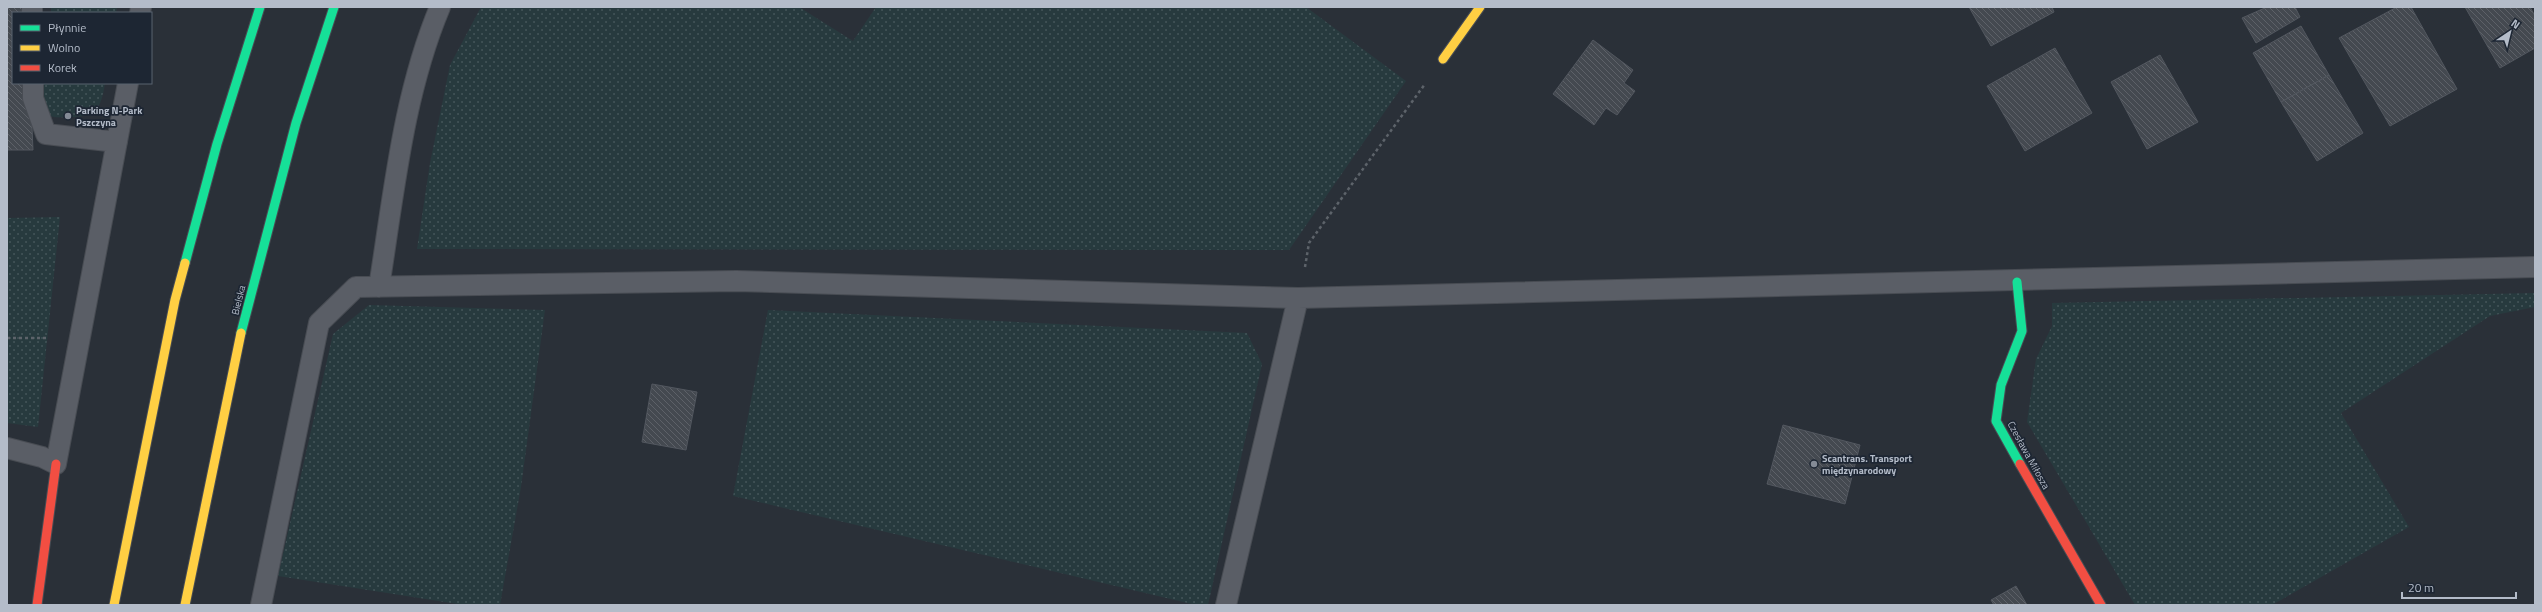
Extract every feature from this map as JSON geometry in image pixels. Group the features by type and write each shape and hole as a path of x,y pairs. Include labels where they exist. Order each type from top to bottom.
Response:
{"main road":[{"path":"114,605 175,300 217,144 260,7"},
{"name":"Bielska","path":"186,605 244,319 296,123 334,7"},
{"path":"1442,59 1480,7"},
{"name":"Czesława Miłosza","path":"2018,282 2022,330 2000,385 1996,420 2101,605"},
{"path":"37,605 56,464"}],"lane":[{"path":"379,287 403,134 420,60 440,7"},
{"path":"33,84 33,98 46,134 117,142"},
{"path":"7,448 42,457 56,464 128,84"},
{"path":"262,605 319,323 356,287 736,282 1298,298 2018,282 2535,267"},
{"path":"1226,605 1298,298"}],"path":[{"path":"1298,298 1309,243 1442,59"},
{"path":"7,338 58,337 80,342"}],"green space":[{"path":"51,7 117,7 116,12 51,12"},
{"path":"481,7 799,7 853,41 876,7 1306,7 1406,81 1289,250 417,249 430,163 450,65"},
{"path":"40,84 105,84 99,105 96,110 91,113 78,117 54,117 45,113"},
{"path":"60,217 38,427 7,423 7,218"},
{"path":"2535,293 2535,307 2490,316 2341,413 2409,527 2272,605 2135,605 2027,422 2036,359 2052,326 2052,303"},
{"path":"369,305 545,310 521,487 500,605 464,605 278,576 333,334"},
{"path":"768,310 1247,333 1262,364 1208,605 1196,605 733,496"}],"building":[{"path":"7,7 26,7 26,12 12,12 12,84 30,84 33,150 7,150"},
{"path":"1969,7 2052,7 2054,12 1991,46"},
{"path":"2267,7 2295,7 2300,17 2256,43 2242,18"},
{"path":"2397,7 2411,7 2457,89 2390,126 2339,38"},
{"path":"2465,7 2530,7 2535,16 2535,48 2500,68"},
{"path":"2301,26 2329,75 2281,102 2253,53"},
{"path":"1593,40 1633,70 1624,83 1635,91 1617,115 1606,108 1594,125 1553,94"},
{"path":"2055,48 2092,113 2025,151 1987,86"},
{"path":"2160,55 2198,122 2147,149 2111,82"},
{"path":"2329,75 2363,133 2317,161 2281,102"},
{"path":"652,384 697,392 686,450 642,442"},
{"name":"Scantrans. Transport międzynarodowy","path":"1783,425 1860,445 1845,504 1767,484"},
{"path":"2016,586 2027,605 1994,605 1991,600"}],"traffic: fast":[{"path":"185,263 217,144 260,7"},
{"path":"241,333 296,123 334,7"},
{"path":"2017,282 2022,331 2001,385 1996,421 2020,464"}],"traffic: slow":[{"path":"1443,59 1480,7"},
{"path":"114,605 175,300 185,263"},
{"path":"185,605 241,333"}],"traffic: jam":[{"path":"37,605 56,464"},
{"path":"2020,464 2101,605"}],"place":[{"name":"Parking N-Park Pszczyna","path":"68,116"},
{"name":"Scantrans. Transport międzynarodowy","path":"1814,464"}]}
